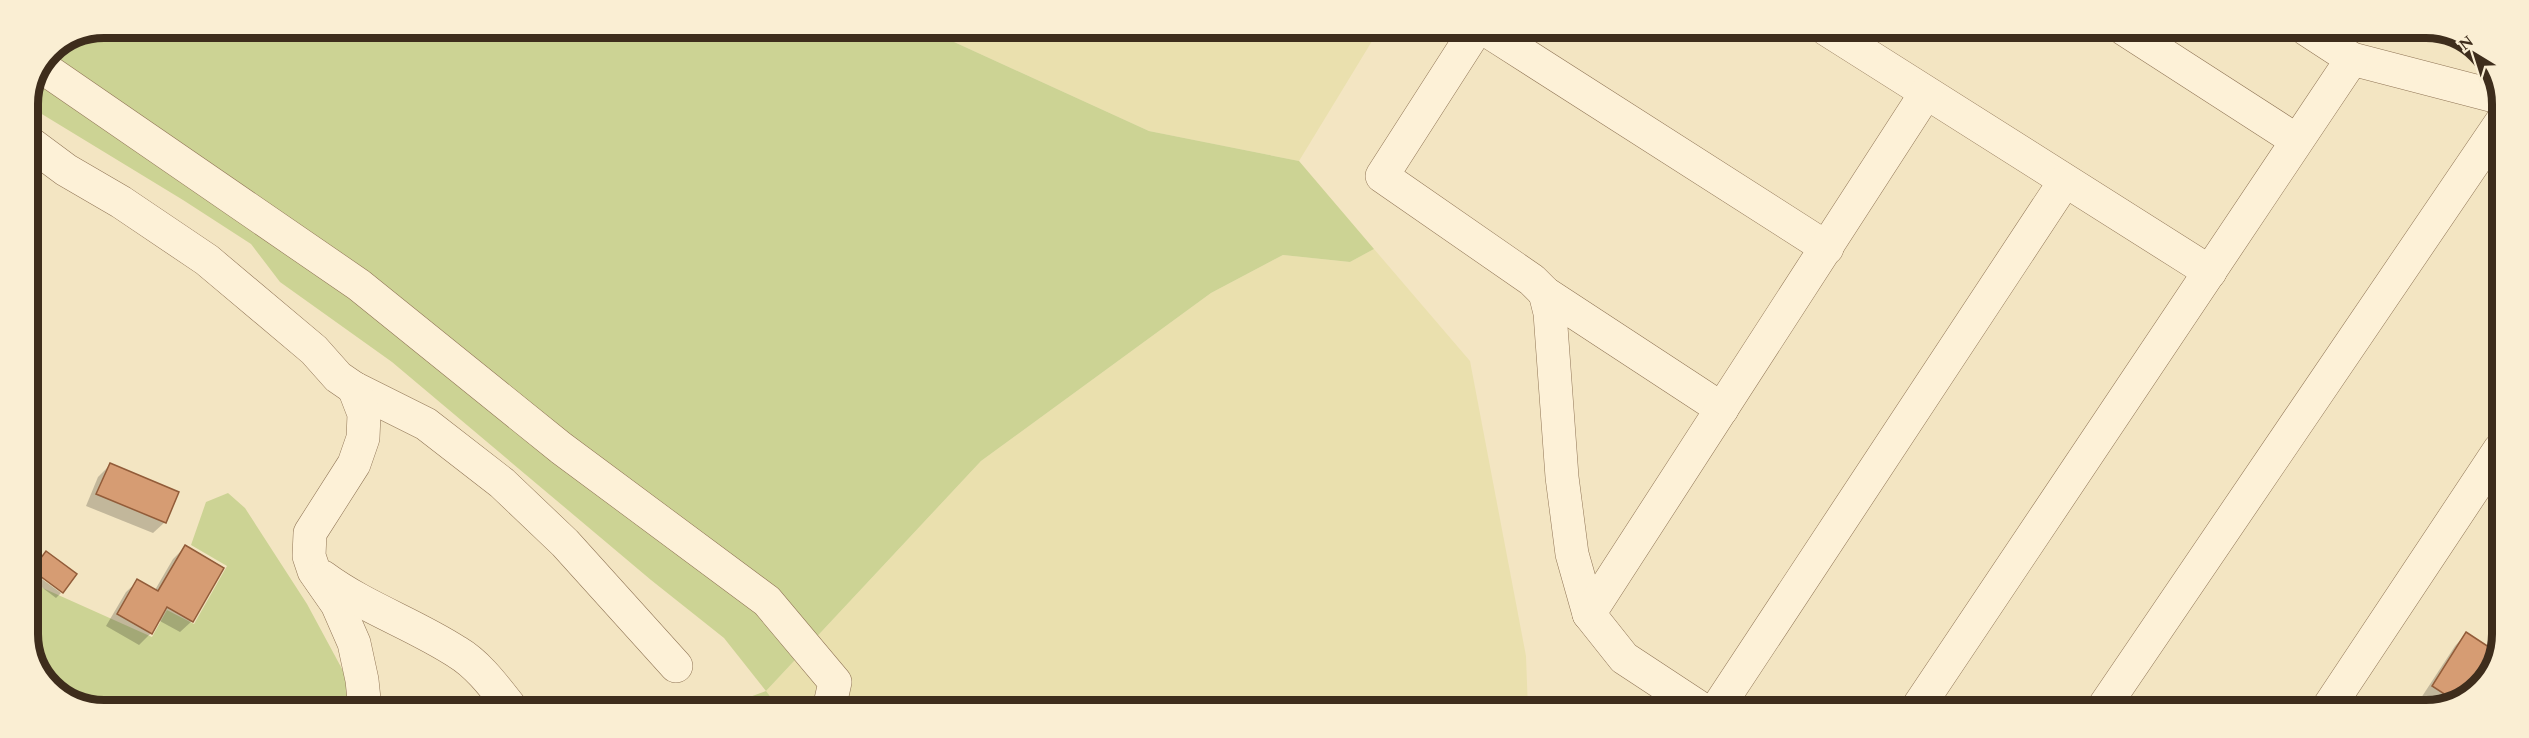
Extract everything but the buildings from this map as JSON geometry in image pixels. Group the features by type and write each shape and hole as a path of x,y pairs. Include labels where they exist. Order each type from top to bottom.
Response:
{"street":[{"path":"1471,38 1382,176 1532,280 1545,293 1722,409"},
{"path":"1499,38 1827,248"},
{"path":"1841,38 2210,273"},
{"path":"2138,38 2296,140"},
{"path":"2320,38 2352,59 2491,95"},
{"path":"1923,700 2352,59"},
{"path":"47,71 359,285 561,448 767,601 836,682 831,700"},
{"path":"1589,614 1926,93"},
{"path":"2108,700 2491,137"},
{"path":"38,149 66,170 121,202 207,260 314,350 338,377 354,388 426,424 502,483 565,543 676,666"},
{"path":"1723,700 2065,181"},
{"path":"1545,293 1550,313 1562,477 1572,555 1589,614 1624,658 1688,700"},
{"path":"354,388 364,414 363,438 354,464 310,533 309,556 314,571 337,604 354,643 364,700"},
{"path":"2333,700 2492,461"},
{"path":"314,571 344,592 459,653 486,677 505,700"}],"shaded area":[{"path":"945,38 1374,38 1299,161 1149,131"},
{"path":"1374,249 1470,361 1526,656 1528,700 773,700 766,691 981,461 1211,293 1283,255 1350,262"}],"green space":[{"path":"104,38 945,38 1149,131 1299,161 1374,249 1350,262 1283,255 1211,293 981,461 766,691 724,638 651,580 392,362 280,282 251,244 38,112 39,91 43,78 57,57 78,43"},
{"path":"228,493 245,508 307,604 348,680 350,700 95,700 71,692 54,678 46,667 39,647 38,586 152,637 167,610 194,624 227,566 191,545 206,502"},
{"path":"766,691 773,700 741,700"}]}
